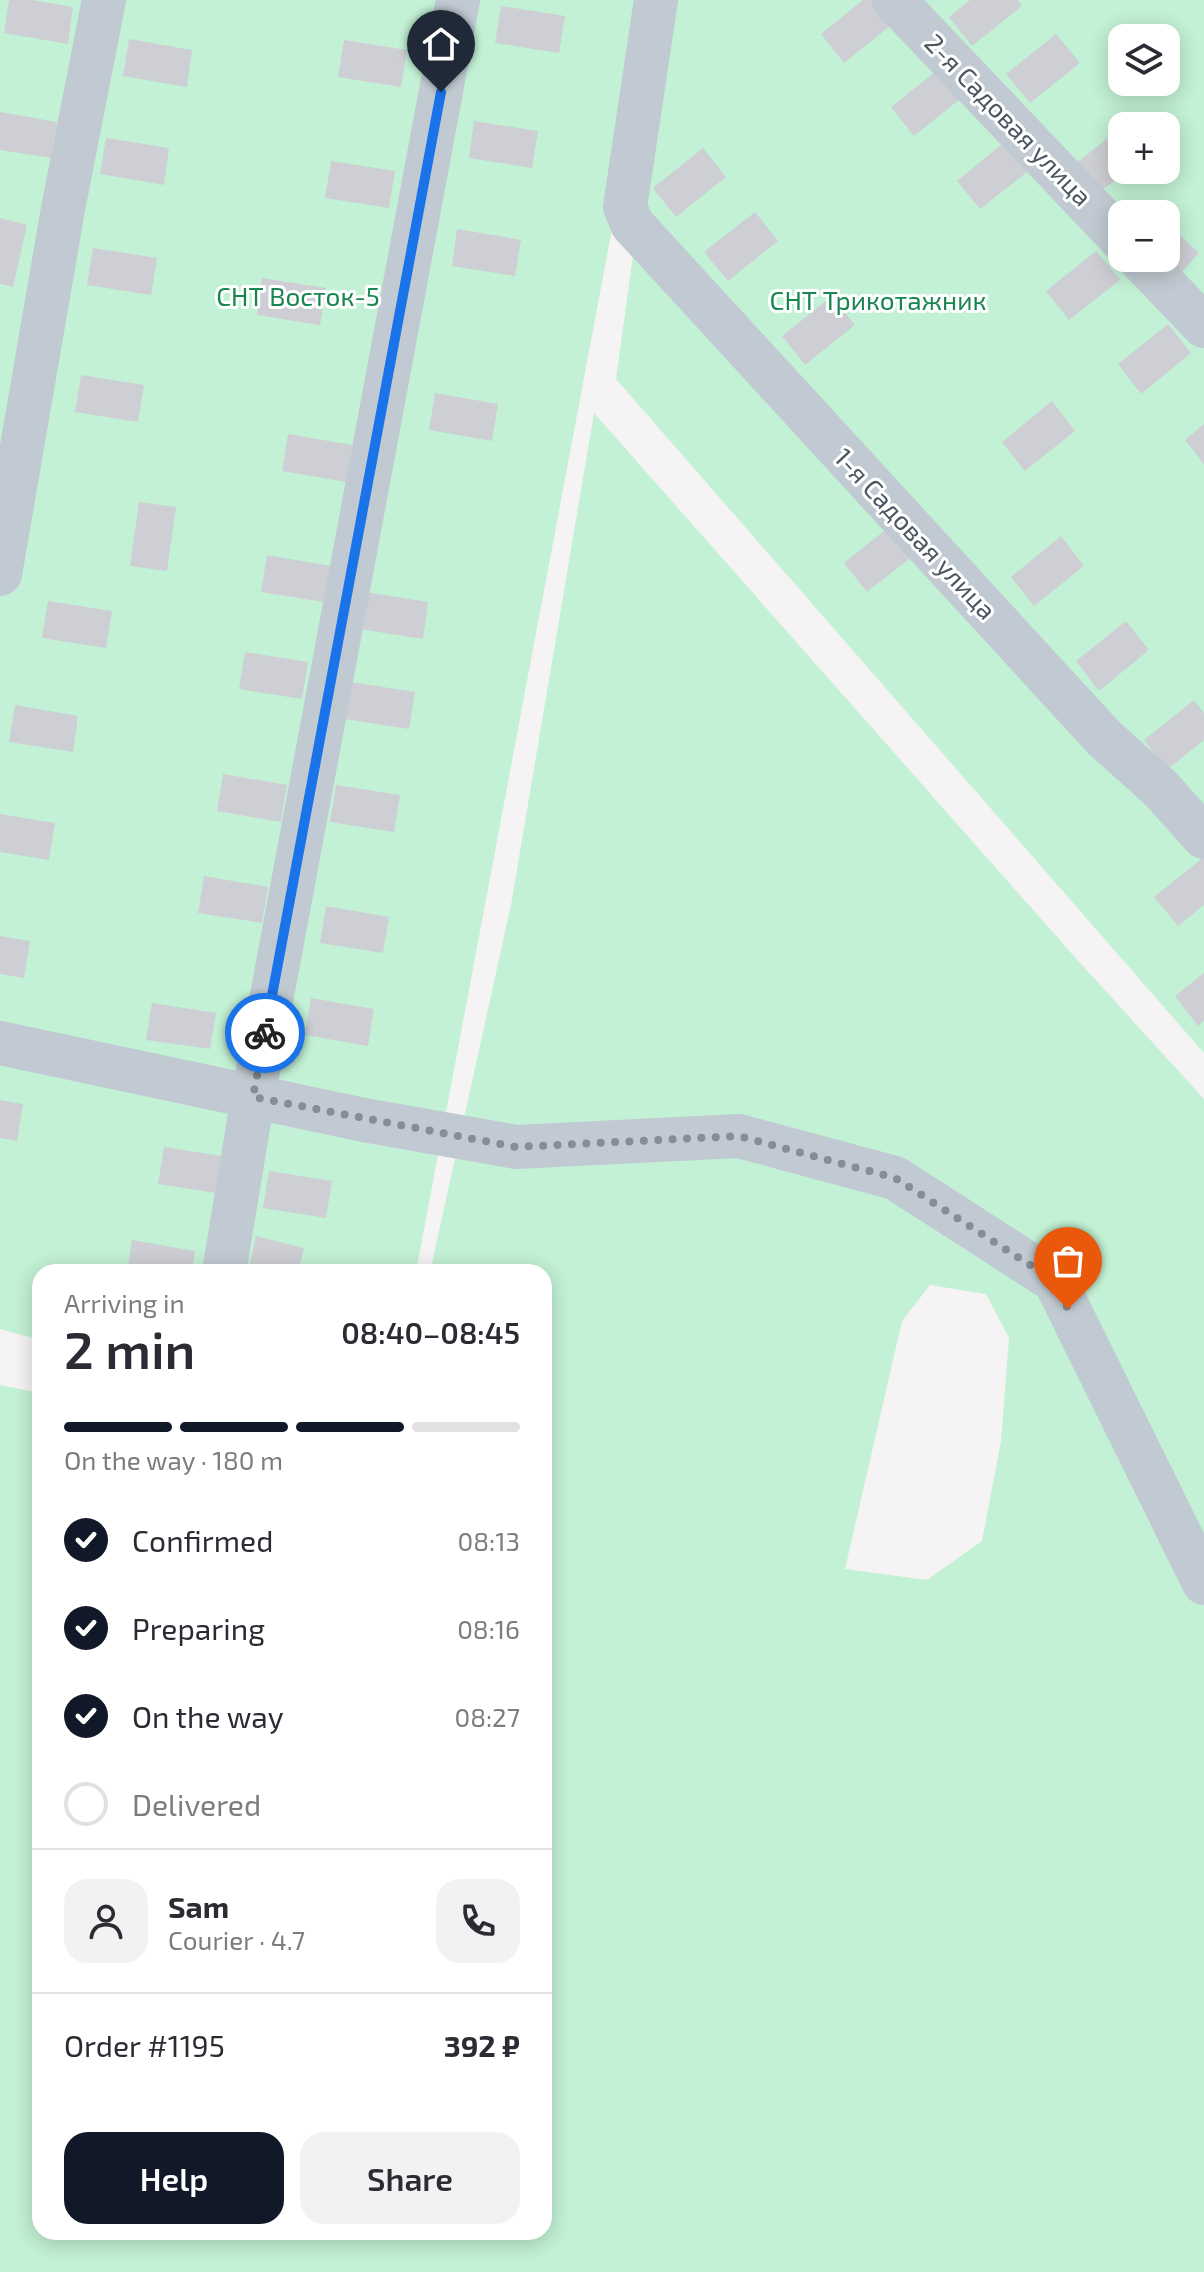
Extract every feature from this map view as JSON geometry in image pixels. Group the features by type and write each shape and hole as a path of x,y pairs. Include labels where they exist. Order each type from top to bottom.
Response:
{"street":[{"path":"0,574 63,209 104,0"},
{"path":"225,1264 253,1097 458,0"},
{"name":"1-я Садовая улица","path":"656,0 625,207 632,224 1104,738 1161,789 1204,837"},
{"name":"2-я Садовая улица","path":"894,0 1108,225"},
{"path":"1152,272 1204,326"},
{"path":"0,1043 253,1097 516,1147 739,1136 895,1178 1055,1281 1204,1583"}],"green space":[{"name":"СНТ Восток-5","path":"0,0 655,0 418,1264 32,1264 32,1338 0,1329"},
{"name":"СНТ Трикотажник","path":"668,0 1204,0 1204,1053 616,379"},
{"path":"594,413 1204,1099 1204,2272 0,2272 0,1385 32,1391 32,2240 552,2240 552,1264 432,1264 511,905","holes":["930,1285 986,1294 1009,1338 1001,1441 982,1541 927,1580 845,1569 902,1321"]}],"building":[{"path":"9,0 32,0 73,7 68,44 4,33"},
{"path":"863,0 876,0 895,22 844,63 821,34"},
{"path":"970,0 1018,0 1022,6 972,46 949,17"},
{"path":"501,6 565,16 559,53 495,43"},
{"path":"1056,34 1080,63 1030,103 1006,74"},
{"path":"129,39 192,50 187,87 123,76"},
{"path":"344,40 407,50 401,87 338,77"},
{"path":"941,67 964,96 914,136 891,107"},
{"path":"0,112 57,122 51,158 0,150"},
{"path":"474,121 538,131 532,168 469,158"},
{"path":"106,138 169,148 164,185 100,174"},
{"path":"1108,138 1110,184 1095,196 1071,167"},
{"path":"1007,140 1031,169 980,209 957,181"},
{"path":"703,148 726,177 676,217 653,188"},
{"path":"331,161 395,171 389,208 325,198"},
{"path":"755,212 778,241 728,281 704,252"},
{"path":"0,218 27,225 13,287 0,284"},
{"path":"457,229 521,240 515,276 452,266"},
{"path":"1180,235 1199,253 1175,280 1172,272 1180,272"},
{"path":"93,248 157,258 151,295 87,285"},
{"path":"1096,251 1108,266 1108,272 1113,272 1120,280 1069,320 1046,291"},
{"path":"262,278 326,288 320,325 257,315"},
{"path":"832,296 855,325 805,365 782,336"},
{"path":"1168,324 1191,353 1141,394 1118,364"},
{"path":"81,375 144,385 138,422 75,412"},
{"path":"435,393 498,404 492,441 429,430"},
{"path":"1052,401 1075,431 1025,471 1002,442"},
{"path":"1204,424 1204,464 1185,440"},
{"path":"288,434 352,445 346,482 282,471"},
{"path":"139,502 176,507 167,571 130,566"},
{"path":"894,523 918,552 867,592 844,563"},
{"path":"1061,536 1084,566 1034,606 1011,577"},
{"path":"267,555 330,566 324,602 261,592"},
{"path":"365,592 428,602 423,639 359,629"},
{"path":"48,601 112,611 106,648 42,638"},
{"path":"1126,621 1149,650 1099,691 1076,661"},
{"path":"245,652 308,662 302,699 239,689"},
{"path":"351,682 415,692 409,729 345,719"},
{"path":"1194,700 1204,713 1204,740 1167,770 1144,740"},
{"path":"15,705 78,716 73,752 9,742"},
{"path":"223,774 287,785 281,822 217,811"},
{"path":"336,785 400,795 394,832 330,822"},
{"path":"0,814 55,823 49,860 0,852"},
{"path":"1204,857 1204,905 1178,926 1154,897"},
{"path":"204,876 268,887 262,923 198,913"},
{"path":"326,906 389,917 383,953 320,943"},
{"path":"0,936 30,941 24,978 0,974"},
{"path":"1204,973 1204,1021 1198,1026 1175,996"},
{"path":"311,998 374,1009 368,1046 305,1035"},
{"path":"152,1003 216,1013 210,1049 146,1040"},
{"path":"0,1100 23,1104 17,1141 0,1138"},
{"path":"164,1147 228,1157 222,1194 158,1184"},
{"path":"269,1171 332,1181 326,1218 263,1208"},
{"path":"256,1236 304,1248 300,1264 250,1264"},
{"path":"132,1240 195,1251 193,1264 128,1264"}],"way so far":[{"path":"265,1033 253,1097 516,1147 739,1136 895,1178 1055,1281 1068,1309"}],"route":[{"path":"265,1033 441,92"}]}
